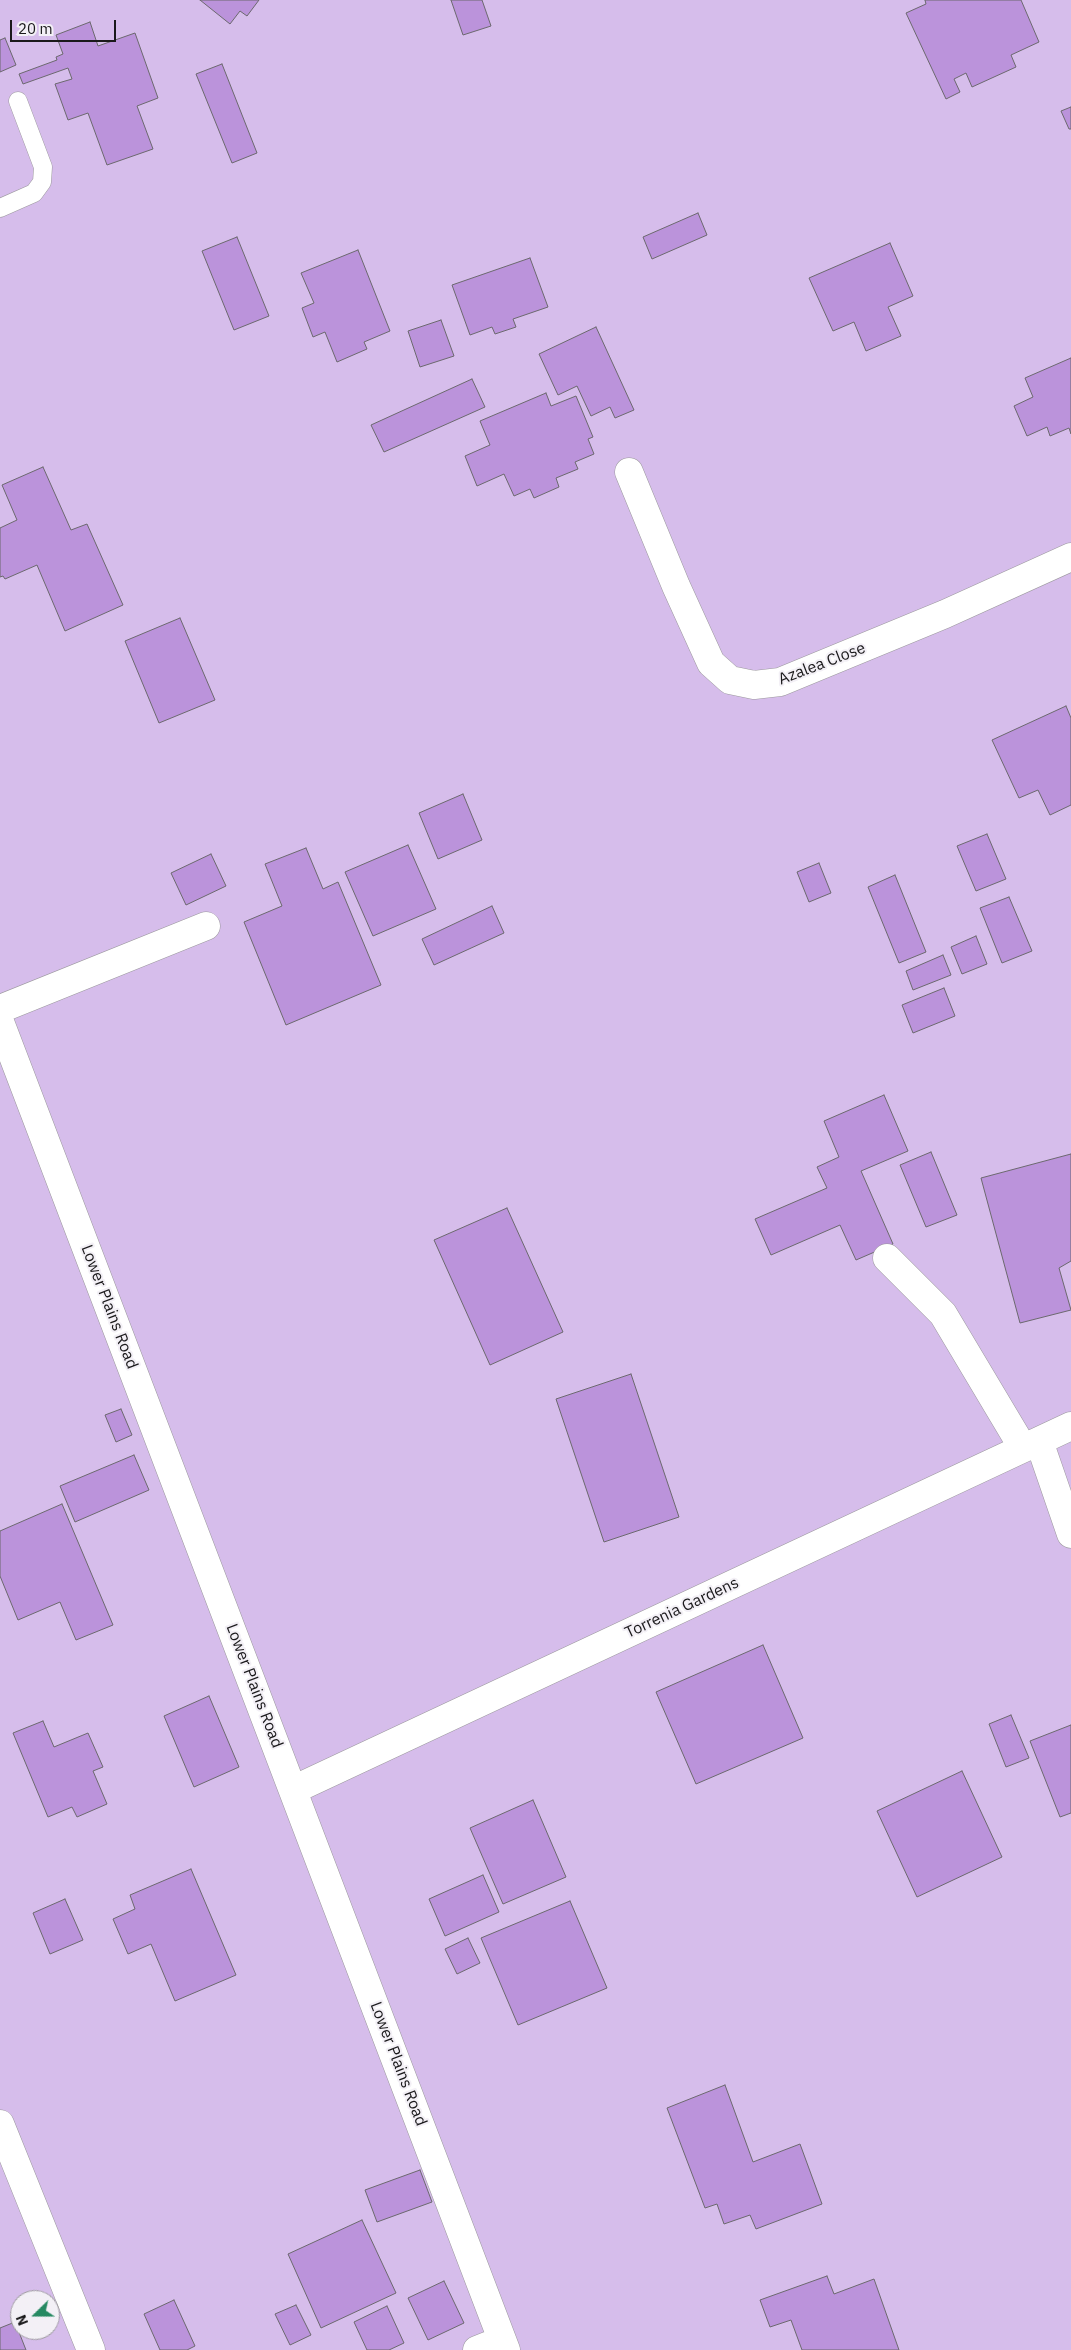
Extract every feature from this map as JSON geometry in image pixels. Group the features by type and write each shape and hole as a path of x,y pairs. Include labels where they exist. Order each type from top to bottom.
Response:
{"street":[{"name":"Azalea Close","path":"629,472 676,586 711,663 730,680 754,685 780,682 945,614 1071,557"},
{"path":"0,1009 206,926"},
{"name":"Lower Plains Road","path":"0,1022 504,2345"},
{"path":"887,1258 944,1314 1031,1444 1071,1534"},
{"name":"Torrenia Gardens","path":"293,1790 1071,1426"},
{"path":"0,2124 91,2350"},
{"path":"477,2350 504,2345"}],"lane":[{"path":"0,208 34,193 42,182 43,167 18,101"}],"shaded area":[{"path":"0,0 1071,0 1071,2350 0,2350"}],"building":[{"path":"200,0 259,0 247,16 240,11 230,24"},
{"path":"451,0 482,0 491,26 463,35"},
{"path":"925,0 1021,0 1039,42 1011,55 1016,67 972,87 966,73 954,79 960,92 946,99 906,13 926,4"},
{"path":"90,22 98,46 135,33 158,98 137,106 153,149 107,165 88,113 68,120 55,84 72,79 68,68 23,84 19,74 57,60 56,57 63,54 56,35"},
{"path":"5,38 16,65 0,72 0,40"},
{"path":"222,64 257,153 232,163 196,74"},
{"path":"1071,107 1071,129 1069,129 1061,111"},
{"path":"698,213 707,235 652,259 643,237"},
{"path":"237,237 269,316 234,330 202,251"},
{"path":"890,243 913,296 888,307 901,336 866,351 854,322 833,331 809,278"},
{"path":"358,250 390,331 364,342 367,349 337,362 325,332 313,337 302,308 314,303 301,273"},
{"path":"530,258 548,307 513,319 516,327 495,334 492,327 470,335 452,285"},
{"path":"441,320 454,356 420,367 408,331"},
{"path":"596,327 634,410 615,418 610,407 591,416 577,386 558,395 539,354"},
{"path":"1071,358 1071,434 1069,428 1050,436 1047,427 1027,436 1014,406 1033,397 1025,378"},
{"path":"472,379 485,407 384,452 371,425"},
{"path":"546,393 551,406 576,396 593,437 588,439 594,454 575,462 578,469 556,478 559,487 534,498 530,489 514,496 504,474 477,486 465,456 490,445 480,421"},
{"path":"43,467 71,530 87,524 123,605 65,631 37,565 5,579 3,576 0,577 0,528 17,520 2,485"},
{"path":"180,618 215,700 159,723 125,641"},
{"path":"1066,706 1071,718 1071,805 1050,815 1038,790 1019,798 992,740"},
{"path":"463,794 482,840 438,859 419,813"},
{"path":"987,834 1006,879 976,891 957,846"},
{"path":"408,845 436,909 373,936 345,872"},
{"path":"306,848 323,889 338,882 381,985 286,1025 244,922 282,906 265,864"},
{"path":"211,854 226,886 186,905 171,873"},
{"path":"819,863 831,893 809,902 797,872"},
{"path":"895,875 926,952 899,963 868,887"},
{"path":"1009,897 1032,951 1002,963 980,908"},
{"path":"492,906 504,933 434,965 422,939"},
{"path":"976,936 987,964 962,974 951,947"},
{"path":"943,955 951,975 913,990 906,971"},
{"path":"944,988 955,1016 913,1033 902,1005"},
{"path":"884,1095 908,1151 861,1171 893,1244 856,1260 840,1225 771,1255 755,1219 827,1188 817,1167 839,1157 824,1121"},
{"path":"931,1152 957,1215 926,1227 900,1165"},
{"path":"1071,1154 1071,1261 1059,1268 1071,1310 1020,1323 981,1178"},
{"path":"507,1208 563,1332 490,1365 434,1240"},
{"path":"631,1374 679,1517 604,1542 556,1399"},
{"path":"121,1409 132,1435 116,1442 105,1415"},
{"path":"134,1455 149,1490 75,1522 60,1486"},
{"path":"62,1504 113,1625 76,1640 60,1602 18,1620 0,1576 0,1531"},
{"path":"763,1645 803,1738 696,1784 656,1692"},
{"path":"209,1696 239,1767 194,1787 164,1716"},
{"path":"1011,1715 1029,1758 1006,1767 989,1724"},
{"path":"43,1721 54,1747 88,1733 103,1767 93,1771 107,1804 77,1817 72,1807 48,1817 13,1733"},
{"path":"1071,1725 1071,1813 1060,1817 1030,1741"},
{"path":"962,1771 1002,1857 917,1897 877,1811"},
{"path":"533,1800 566,1877 503,1904 470,1828"},
{"path":"191,1869 236,1975 175,2001 151,1944 128,1954 113,1919 135,1909 130,1895"},
{"path":"483,1875 499,1912 445,1936 429,1899"},
{"path":"65,1899 83,1940 50,1954 33,1913"},
{"path":"570,1901 607,1988 518,2025 481,1938"},
{"path":"468,1938 480,1963 457,1974 445,1949"},
{"path":"725,2085 753,2162 800,2144 822,2204 756,2229 750,2215 724,2224 717,2204 705,2208 667,2108"},
{"path":"420,2170 432,2202 377,2222 365,2190"},
{"path":"362,2220 396,2293 321,2328 288,2254"},
{"path":"827,2276 834,2294 874,2279 899,2350 802,2350 791,2320 770,2327 760,2300"},
{"path":"444,2281 464,2323 428,2340 408,2298"},
{"path":"174,2300 195,2346 187,2350 160,2350 144,2314"},
{"path":"296,2305 311,2335 290,2345 275,2314"},
{"path":"387,2306 404,2343 389,2350 367,2350 354,2322"},
{"path":"10,2324 10,2340 22,2340 26,2350 0,2350 0,2328"}]}
